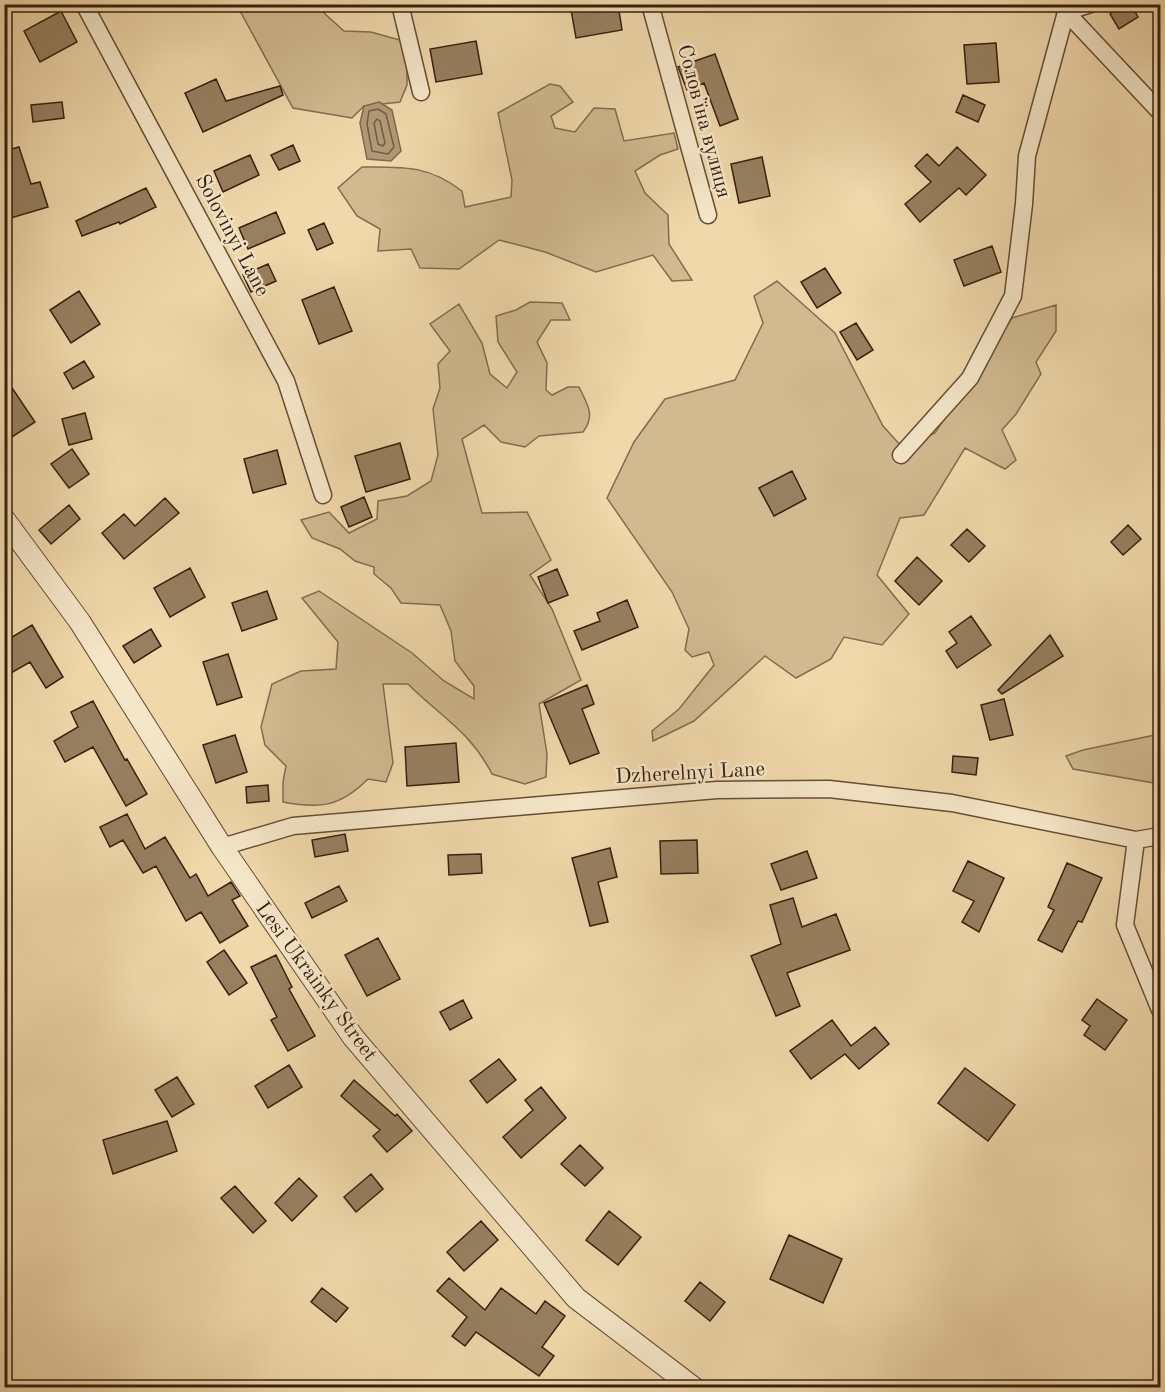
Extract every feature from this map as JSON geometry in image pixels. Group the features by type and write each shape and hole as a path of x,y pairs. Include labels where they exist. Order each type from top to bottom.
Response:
{"street":[{"name":"Solovinyi Lane","path":"84,4 286,381 323,495"},
{"path":"400,4 421,92"},
{"name":"Соловʼїна вулиця","path":"650,4 708,215"},
{"path":"1064,8 1091,4"},
{"path":"1064,8 1161,112"},
{"path":"901,454 970,378 1013,296 1027,156 1064,8"},
{"name":"Lesi Ukrainky Street","path":"4,519 81,622 222,847 353,1037 576,1298 694,1388"},
{"name":"Dzherelnyi Lane","path":"222,847 293,826 717,790 829,789 952,802 1136,840 1161,836"},
{"path":"1136,840 1125,925 1161,1010"}],"shaded area":[{"path":"243,5 315,5 344,31 371,32 407,42 407,85 400,102 364,106 352,118 293,108 240,11"},
{"path":"550,84 560,86 573,102 551,116 555,128 575,132 594,108 615,109 624,141 674,133 678,149 660,155 635,171 645,193 668,215 669,244 692,280 672,281 653,255 596,272 545,252 499,240 459,269 420,268 411,249 378,251 380,229 357,216 338,188 362,167 403,168 426,172 450,183 462,191 465,207 511,197 512,180 498,113"},
{"path":"777,281 835,333 883,426 903,448 935,433 1012,318 1056,305 1056,331 1036,362 1041,374 1016,414 1002,430 1016,460 1005,469 965,448 924,515 900,518 877,575 909,614 882,645 844,637 831,659 796,678 765,656 694,721 653,741 652,731 679,709 714,665 709,652 692,657 685,650 689,629 672,592 607,498 634,442 665,399 735,380 763,323 754,296"},
{"path":"530,302 562,303 570,320 551,320 537,342 547,363 546,390 552,395 568,387 579,387 589,410 587,426 583,432 539,436 525,447 501,442 484,425 462,439 482,513 527,512 551,560 530,575 552,609 581,680 539,704 547,754 546,777 525,784 492,774 464,735 408,684 383,684 393,763 386,782 368,779 348,795 329,804 308,805 283,802 286,766 265,745 261,727 272,684 301,671 336,669 338,642 302,598 319,591 412,653 444,681 474,699 474,686 455,661 451,631 440,605 401,603 391,588 374,574 374,567 355,561 340,549 312,538 301,520 329,512 349,533 377,519 378,501 407,496 431,481 438,455 433,409 440,388 438,364 450,351 430,324 459,304 482,343 490,374 507,388 517,372 498,342 496,316 516,310"},
{"path":"1160,734 1160,784 1073,769 1066,756 1083,750"}],"water":[{"path":"379,102 392,110 401,151 391,161 367,159 360,123 364,106"}],"building":[{"path":"570,4 618,4 622,30 576,38"},
{"path":"1124,4 1131,4 1138,17 1119,29 1110,14"},
{"path":"61,11 77,42 40,62 24,31"},
{"path":"476,41 482,74 436,82 430,49"},
{"path":"996,43 999,82 967,84 964,45"},
{"path":"715,54 738,119 720,126 704,83 687,90 678,67"},
{"path":"216,79 226,101 280,86 283,95 203,132 185,93"},
{"path":"963,95 985,105 978,122 956,112"},
{"path":"62,102 64,118 33,122 31,105"},
{"path":"293,145 300,161 279,170 271,155"},
{"path":"19,147 31,184 40,182 48,207 4,220 4,151"},
{"path":"957,147 986,175 966,195 959,188 920,222 905,204 931,182 915,166 927,154 939,166"},
{"path":"250,155 259,175 223,192 214,171"},
{"path":"762,157 770,196 739,203 731,164"},
{"path":"146,188 156,207 120,224 119,222 82,236 76,221"},
{"path":"276,212 285,233 248,249 239,228"},
{"path":"324,223 333,243 317,250 308,230"},
{"path":"992,246 1001,272 964,286 954,260"},
{"path":"268,264 276,281 251,292 243,275"},
{"path":"825,268 841,293 817,308 801,282"},
{"path":"334,287 352,331 319,344 302,300"},
{"path":"79,291 100,324 71,343 50,310"},
{"path":"856,323 873,350 857,360 840,332"},
{"path":"84,361 94,377 73,389 64,373"},
{"path":"4,376 35,422 4,442"},
{"path":"85,413 92,439 69,445 62,419"},
{"path":"400,443 410,479 366,492 355,456"},
{"path":"72,449 89,474 69,488 51,464"},
{"path":"277,450 286,484 253,493 244,459"},
{"path":"792,471 806,499 774,516 759,488"},
{"path":"364,497 372,517 349,527 341,507"},
{"path":"165,498 179,513 124,559 102,533 124,514 135,526"},
{"path":"69,505 80,519 51,544 39,530"},
{"path":"1128,525 1141,539 1123,555 1111,542"},
{"path":"967,529 985,546 969,562 951,545"},
{"path":"917,557 942,581 919,605 895,581"},
{"path":"190,568 205,597 170,617 154,588"},
{"path":"557,569 568,595 548,603 538,577"},
{"path":"267,591 277,619 242,631 232,603"},
{"path":"627,600 638,627 582,650 574,631 600,621 597,613"},
{"path":"971,616 991,645 957,668 946,651 957,643 949,632"},
{"path":"32,625 63,677 46,688 30,662 4,677 4,642"},
{"path":"151,629 161,646 134,663 123,646"},
{"path":"1050,635 1063,656 1002,694 998,690"},
{"path":"228,654 242,697 217,705 203,662"},
{"path":"587,685 594,704 582,709 599,753 570,764 544,703"},
{"path":"1004,699 1013,735 990,740 981,705"},
{"path":"93,701 125,760 127,759 147,794 126,806 93,747 65,762 54,741 78,727 71,712"},
{"path":"235,735 247,772 216,783 203,745"},
{"path":"456,743 459,782 407,786 405,747"},
{"path":"953,756 978,758 976,775 952,772"},
{"path":"268,785 269,801 247,803 246,787"},
{"path":"127,814 145,849 165,837 190,878 196,874 208,896 231,882 240,896 232,900 248,926 220,943 201,912 186,921 156,866 143,873 123,840 110,847 100,827"},
{"path":"345,834 348,851 315,857 312,840"},
{"path":"697,840 698,873 661,874 660,841"},
{"path":"610,848 617,877 598,882 608,922 590,926 572,858"},
{"path":"807,851 817,878 781,890 771,864"},
{"path":"481,854 482,873 449,875 448,855"},
{"path":"968,861 1004,878 979,932 962,922 974,901 953,891"},
{"path":"1067,863 1102,878 1082,922 1078,921 1062,952 1038,940 1054,910 1048,907"},
{"path":"339,886 347,901 312,918 305,903"},
{"path":"793,898 802,927 836,914 850,950 787,973 800,1006 776,1016 751,956 781,944 770,905"},
{"path":"378,938 400,979 367,996 345,955"},
{"path":"224,950 247,983 229,995 207,962"},
{"path":"276,955 292,987 289,989 315,1036 288,1051 271,1020 277,1017 251,967"},
{"path":"1097,999 1127,1020 1105,1050 1084,1035 1090,1026 1082,1020"},
{"path":"463,1000 472,1018 450,1030 440,1012"},
{"path":"832,1020 851,1046 875,1027 889,1044 859,1069 845,1054 811,1079 790,1051"},
{"path":"499,1059 516,1080 487,1103 470,1081"},
{"path":"289,1065 302,1087 268,1108 255,1086"},
{"path":"965,1068 1015,1105 988,1141 938,1103"},
{"path":"177,1077 194,1104 172,1117 155,1090"},
{"path":"354,1080 395,1116 397,1114 412,1131 387,1152 373,1136 380,1130 341,1096"},
{"path":"541,1087 566,1118 521,1158 503,1137 533,1110 525,1100"},
{"path":"167,1121 177,1151 113,1174 103,1140"},
{"path":"580,1145 603,1168 585,1186 561,1164"},
{"path":"371,1174 383,1189 356,1212 344,1197"},
{"path":"299,1178 317,1196 292,1221 275,1203"},
{"path":"235,1186 266,1221 253,1233 221,1198"},
{"path":"609,1211 641,1237 618,1265 586,1240"},
{"path":"481,1221 498,1240 464,1271 447,1252"},
{"path":"789,1235 842,1259 823,1303 770,1279"},
{"path":"449,1278 485,1310 501,1288 536,1314 545,1301 565,1316 542,1347 554,1356 539,1376 476,1332 465,1346 452,1336 467,1317 437,1291"},
{"path":"700,1282 725,1302 710,1321 685,1301"},
{"path":"322,1288 348,1308 336,1322 311,1302"}]}
